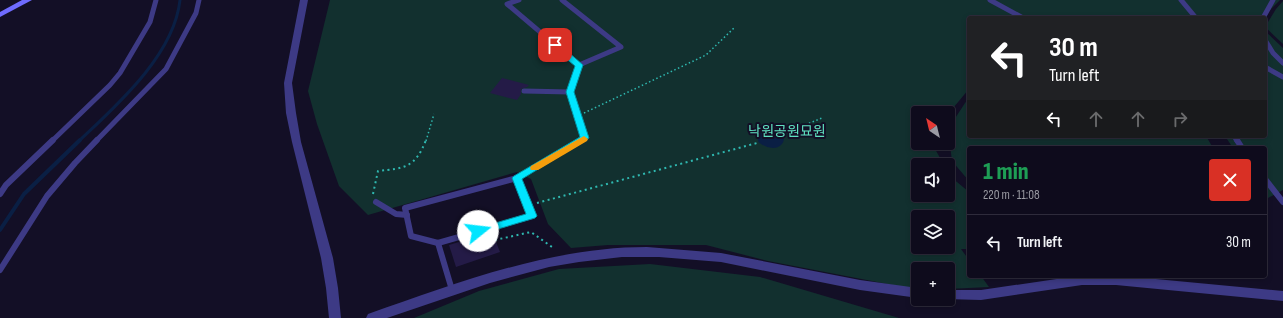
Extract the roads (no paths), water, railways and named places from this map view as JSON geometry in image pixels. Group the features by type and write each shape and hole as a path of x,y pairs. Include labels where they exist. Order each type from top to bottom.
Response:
{"main road":[{"path":"0,8 14,0"},
{"path":"0,15 28,0"}],"street":[{"path":"304,0 288,82 291,112 299,150 328,258 334,298 335,318"},
{"path":"372,318 452,290 531,266 571,257 612,252 659,252 708,256 870,287 911,292"},
{"path":"955,295 981,296 1047,284 1095,280 1116,280 1283,296"}],"lane":[{"path":"0,194 6,185 110,85 120,73 150,22 156,0"},
{"path":"0,270 47,196 75,163 166,69 196,13 199,0"},
{"path":"519,0 507,4 579,65"},
{"path":"517,178 532,216 438,243 411,236 405,208 517,178 585,138 570,92 579,65 622,47 562,0"},
{"path":"990,0 1019,16"},
{"path":"1181,0 1194,16"},
{"path":"1264,16 1270,0"},
{"path":"1267,43 1273,53 1283,63"},
{"path":"1267,68 1283,77"},
{"path":"524,91 570,92"},
{"path":"1267,182 1283,202"},
{"path":"376,202 396,214 407,215"},
{"path":"438,243 452,290"}],"water":[{"path":"772,130 780,133 784,139 780,146 772,148 761,144 758,141 758,135 763,131"}],"waterway":[{"path":"79,141 110,112 142,78 167,40 175,20 180,0"},
{"path":"0,230 24,194 80,140"}],"park label":[{"name":"낙원공원묘원","path":"787,131"}]}
